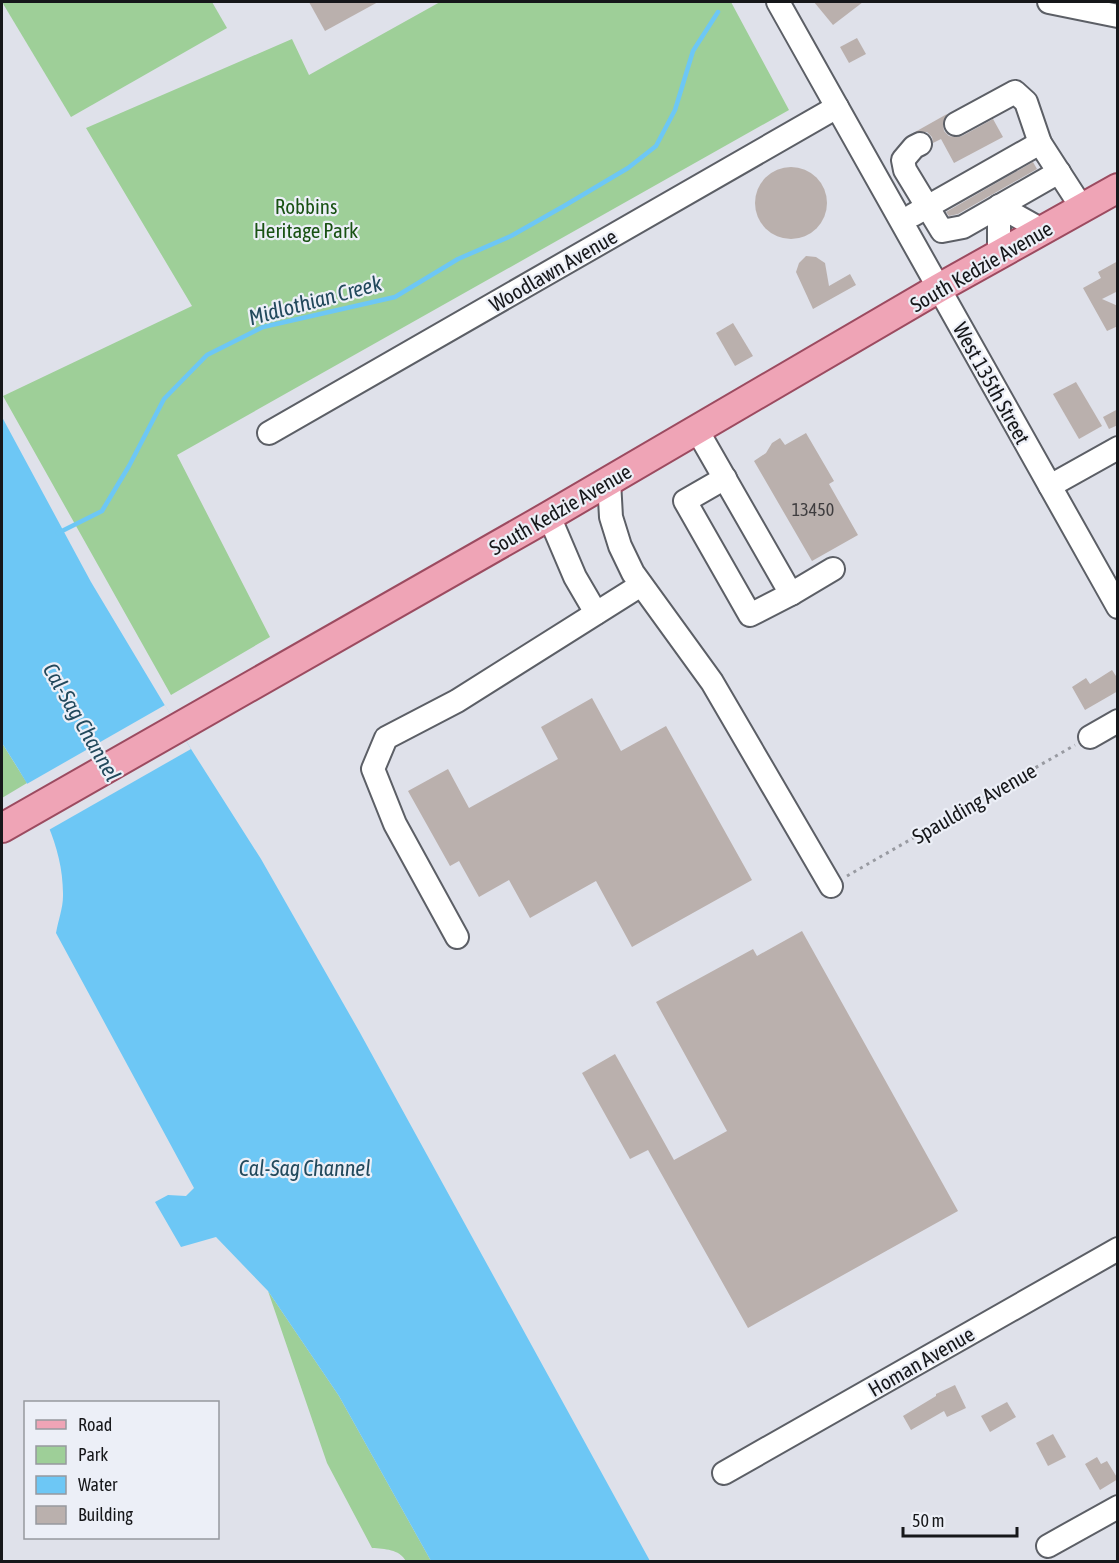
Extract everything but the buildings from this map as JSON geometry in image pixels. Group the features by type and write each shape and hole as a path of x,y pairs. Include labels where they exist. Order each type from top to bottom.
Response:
{"main road":[{"name":"South Kedzie Avenue","path":"13,822 609,482 939,288 1118,188"}],"street":[{"path":"1049,2 1118,16"},
{"name":"West 135th Street","path":"782,6 1118,607"},
{"path":"956,124 1015,92 1026,102 1040,143 1083,208"},
{"name":"Woodlawn Avenue","path":"269,433 837,107"},
{"path":"901,221 1040,143"},
{"path":"920,144 914,147 903,160 904,170 942,231 963,227 1059,172"},
{"path":"999,206 1042,230"},
{"path":"999,206 999,255"},
{"path":"697,430 791,594"},
{"path":"1050,486 1118,448"},
{"path":"725,478 686,501 750,615 833,569"},
{"path":"609,482 611,517 633,573 712,682 831,886"},
{"path":"549,516 575,577 596,613"},
{"path":"457,937 395,824 373,769 386,738 457,701 641,585"},
{"path":"1090,737 1118,721"},
{"name":"Homan Avenue","path":"724,1473 1118,1249"},
{"path":"1048,1546 1118,1507"}],"path":[{"name":"Spaulding Avenue","path":"831,886 1090,737"}],"green space":[{"path":"2,2 212,2 227,28 71,117"},
{"name":"Robbins Heritage Park","path":"440,2 731,2 789,110 177,455 270,637 171,695 3,396 192,306 86,128 292,39 309,75"},
{"path":"2,743 27,783 2,798"},
{"path":"268,1291 339,1396 431,1561 406,1561 396,1552 372,1548 327,1463"}],"water":[{"name":"Cal-Sag Channel","path":"2,417 91,582 191,749 261,859 359,1031 650,1561 431,1561 339,1396 268,1291 216,1237 181,1247 155,1202 168,1195 186,1196 194,1188 56,933 63,896 58,855 44,815 2,743"}],"pier":[{"path":"165,705 191,749 47,831 25,785"}],"waterway":[{"name":"Midlothian Creek","path":"58,533 102,511 129,466 164,399 207,355 263,327 395,297 458,259 511,236 564,206 628,168 656,146 675,110 693,51 718,12"}]}
